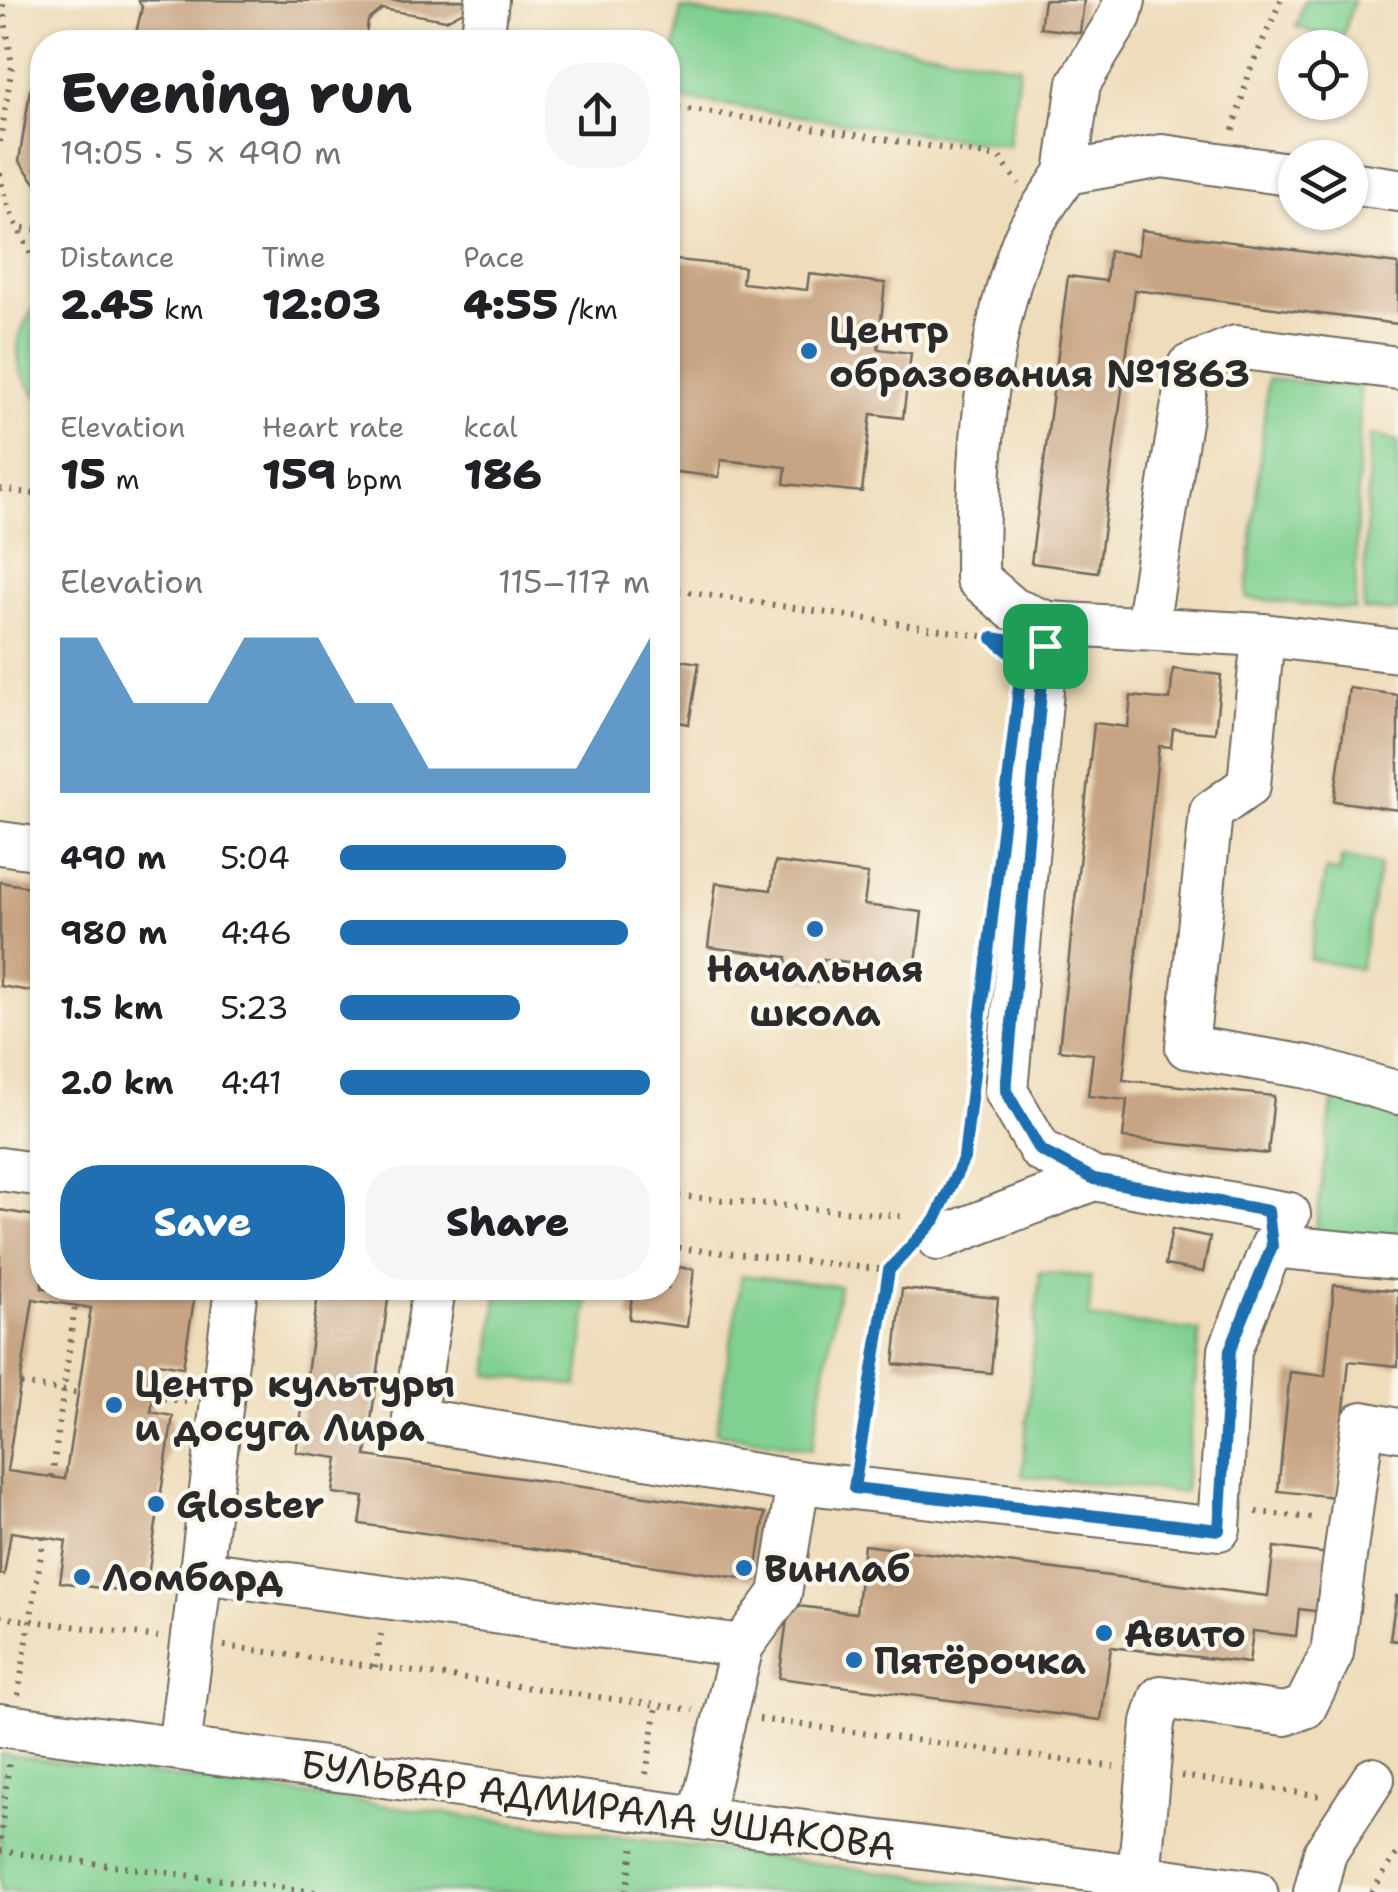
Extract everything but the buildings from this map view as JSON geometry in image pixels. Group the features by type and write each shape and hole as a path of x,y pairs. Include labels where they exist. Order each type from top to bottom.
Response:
{"street":[{"path":"484,30 488,0"},
{"path":"1124,0 1120,16 1080,82 1066,173 1023,241 1002,310 977,477 977,578 1046,635 1146,626 1398,651"},
{"path":"1066,173 1162,156 1278,173"},
{"path":"1368,186 1398,190"},
{"path":"1146,626 1189,366 1236,347 1398,368"},
{"path":"1046,635 1006,1091 1040,1150 1094,1179 1277,1223 1398,1258"},
{"path":"1263,635 1249,785 1211,812 1187,1047 1308,1067 1398,1093"},
{"path":"0,843 30,847"},
{"path":"0,1168 30,1173"},
{"path":"937,1229 1094,1179"},
{"path":"432,1300 414,1419 798,1482 1219,1530 1230,1350 1277,1223"},
{"path":"179,1748 235,1300"},
{"path":"1139,1876 1153,1722 1160,1697 1284,1714 1305,1707 1332,1653 1362,1422 1398,1430"},
{"path":"700,1818 742,1646 780,1594 798,1482"},
{"path":"202,1572 742,1646"},
{"name":"БУЛЬВАР АДМИРАЛА УШАКОВА","path":"6,1726 1256,1892"},
{"path":"1316,1892 1325,1854 1373,1780"}],"path":[{"path":"0,142 12,66 2,0"},
{"path":"1224,165 1250,70 1281,0"},
{"path":"680,108 998,157 1041,213"},
{"path":"0,173 2,203 22,228 30,248"},
{"path":"22,228 30,229"},
{"path":"0,489 30,494"},
{"path":"680,590 1046,635"},
{"path":"854,1488 889,1270 937,1229 964,1158 973,1082"},
{"path":"680,1196 937,1229"},
{"path":"680,1248 889,1270"},
{"path":"52,1477 75,1306"},
{"path":"20,1384 78,1394"},
{"path":"1220,1508 1349,1522"},
{"path":"0,1840 6,1726 44,1537"},
{"path":"0,1850 316,1892"},
{"path":"1372,1892 1398,1851"}],"green space":[{"path":"1305,0 1354,0 1344,30 1296,27"},
{"path":"681,9 1020,66 1008,146 680,99"},
{"path":"30,315 30,387 18,351"},
{"path":"1268,379 1360,387 1355,610 1246,598"},
{"path":"1370,435 1398,441 1398,612 1363,610"},
{"path":"1342,857 1380,865 1360,969 1309,959 1326,870 1339,873"},
{"path":"1333,1096 1398,1113 1398,1240 1315,1235"},
{"path":"1040,1272 1091,1277 1089,1318 1200,1331 1184,1493 1022,1476"},
{"path":"742,1275 839,1286 812,1449 716,1433"},
{"path":"497,1300 587,1300 578,1386 488,1375"},
{"path":"0,1754 1033,1892 0,1892"}],"place":[{"name":"Центр образования №1863","path":"809,351"},
{"name":"Начальная школа","path":"815,929"},
{"name":"Центр культуры и досуга Лира","path":"114,1405"},
{"name":"Gloster","path":"156,1504"},
{"name":"Винлаб","path":"744,1568"},
{"name":"Ломбард","path":"82,1577"},
{"name":"Авито","path":"1104,1633"},
{"name":"Пятёрочка","path":"854,1660"}],"route":[{"path":"992,638 1045,646 1006,1091 1040,1150 1094,1179 1268,1211 1272,1246 1230,1350 1219,1530 854,1488 889,1270 935,1220 964,1158 1022,662 992,638"}]}
